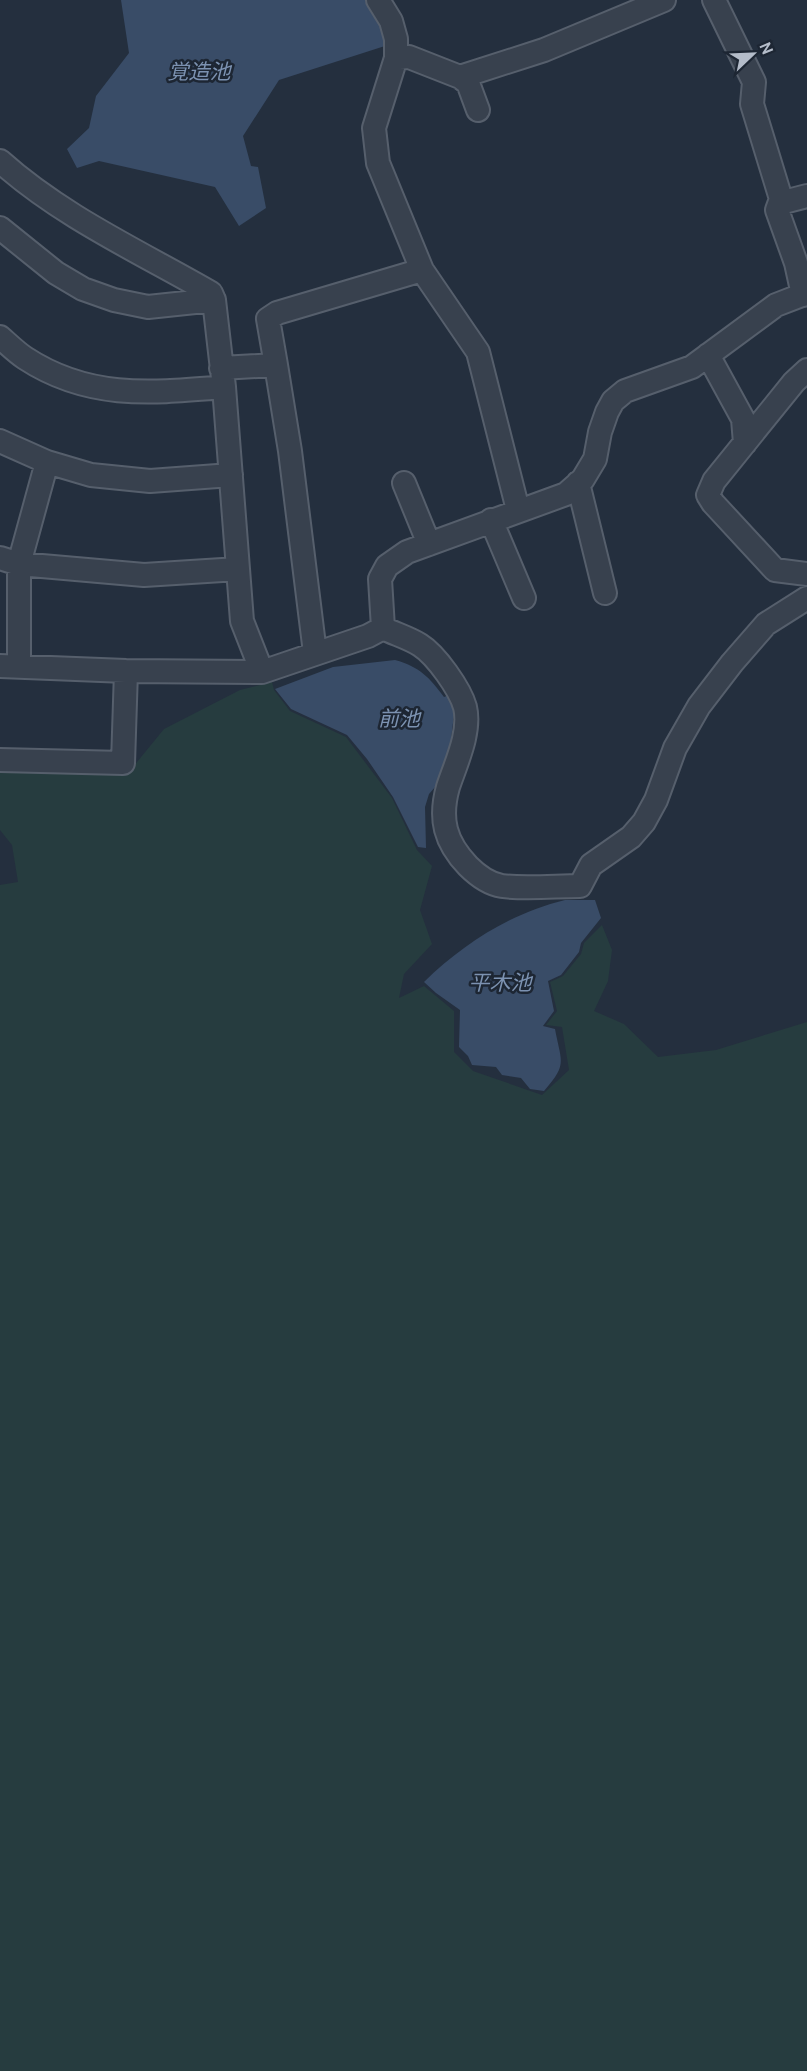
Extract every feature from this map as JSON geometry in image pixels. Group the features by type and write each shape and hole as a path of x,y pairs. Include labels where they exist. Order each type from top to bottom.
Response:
{"street":[{"path":"378,0 391,21 396,39 396,58 374,128 378,163 422,270 478,352 518,510"},
{"path":"460,77 544,50 664,0"},
{"path":"382,628 380,579 387,566 407,552 566,494 579,483 595,459 600,432 613,400 625,391 692,367 776,305 805,294 777,210 781,199 752,104 754,81 714,0"},
{"path":"396,58 409,57 460,77 468,83 478,110"},
{"path":"0,161 22,181 84,221 212,293 231,475 242,621 262,672"},
{"path":"780,203 807,196"},
{"path":"0,228 56,273 83,289 114,300 148,307 214,300"},
{"path":"315,653 290,451 268,319 277,313 422,270"},
{"path":"0,337 25,358 69,380 117,391 154,393 276,365"},
{"path":"708,355 743,419 745,443"},
{"path":"807,370 794,382 714,481 708,495 775,570 807,574"},
{"path":"0,441 47,462 91,475 150,481 231,475"},
{"path":"47,462 6,563 10,666 126,671 262,672 368,636 382,628"},
{"path":"404,483 429,544"},
{"path":"579,483 605,593"},
{"path":"491,520 524,598"},
{"path":"6,563 144,575 238,570"},
{"path":"382,628 420,645 434,658 459,692 465,707 467,724 447,790 444,809 447,835 454,850 478,876 501,886 580,886 591,865 631,837 644,822 656,800 675,748 699,706 732,663 766,624 807,598"},
{"path":"0,760 123,763 126,671"}],"green space":[{"path":"272,682 274,690 290,711 346,737 392,798 417,850 432,866 420,910 432,944 404,974 399,998 424,986 454,1011 454,1052 473,1071 542,1095 569,1070 562,1027 546,1025 557,1011 550,982 563,976 581,954 584,943 602,925 612,950 608,981 594,1011 624,1024 658,1057 716,1050 807,1022 807,2071 0,2071 0,885 18,882 12,845 0,830 0,771 128,773 164,729 240,690"}],"water":[{"name":"覚造池","path":"121,0 365,0 382,22 388,45 279,80 243,136 251,166 258,167 266,208 239,226 215,187 99,161 77,168 67,149 89,128 96,96 129,53"},
{"name":"前池","path":"395,660 423,674 444,697 452,694 455,706 450,748 436,786 429,794 425,807 426,848 418,847 393,797 347,735 291,709 275,689 333,667"},
{"name":"平木池","path":"565,900 595,900 601,918 581,943 579,952 561,975 548,981 554,1011 543,1026 555,1029 560,1068 544,1091 530,1089 521,1078 502,1075 496,1067 472,1065 468,1056 459,1047 460,1010 424,982 455,955 489,932 526,913"}]}
